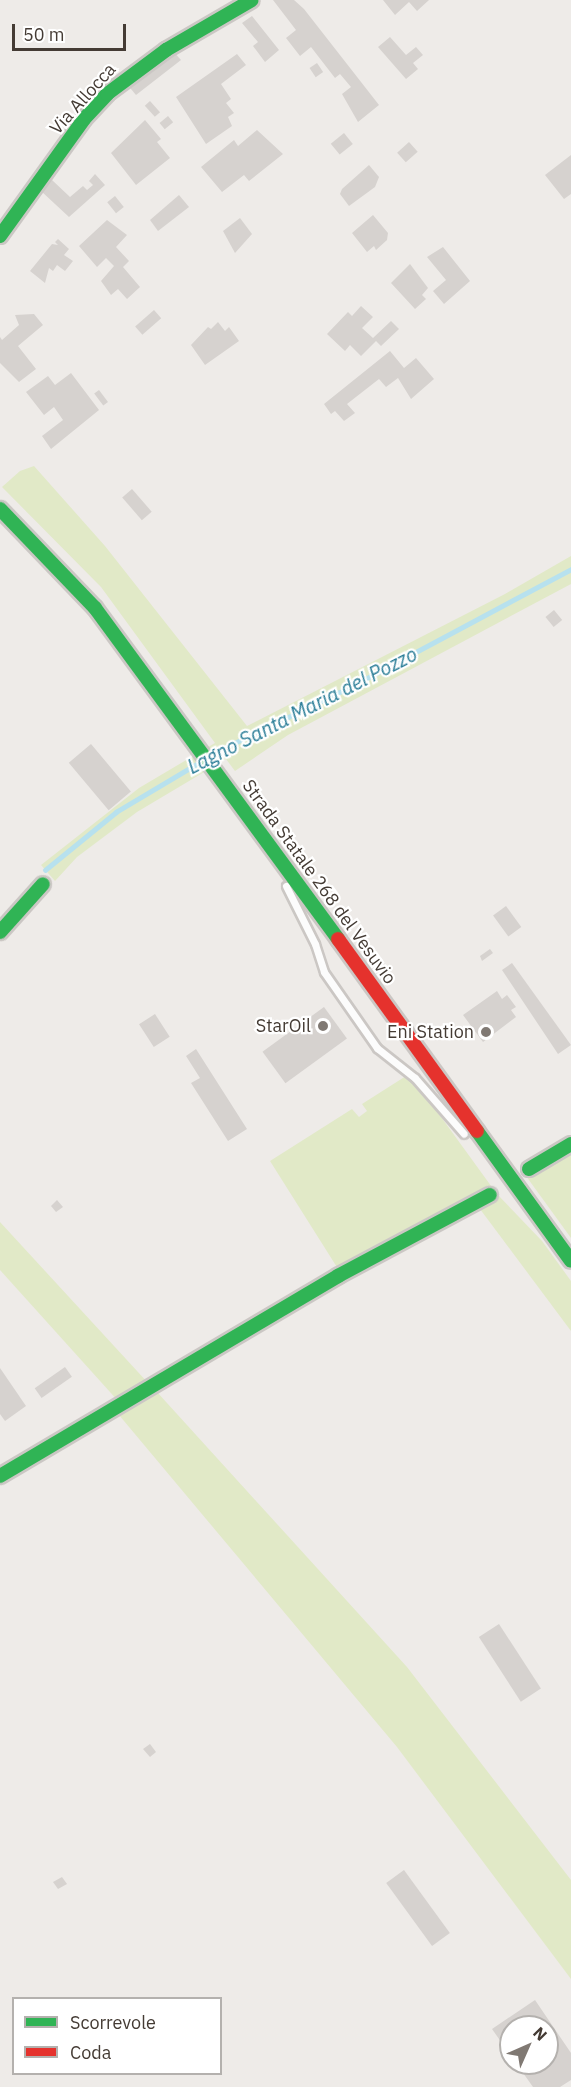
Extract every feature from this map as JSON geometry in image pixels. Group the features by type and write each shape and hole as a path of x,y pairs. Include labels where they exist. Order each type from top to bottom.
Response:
{"main road":[{"name":"Via Allocca","path":"0,236 84,119 107,94 166,50 252,0"},
{"name":"Strada Statale 268 del Vesuvio","path":"0,509 95,608 194,739 571,1261"},
{"path":"0,932 43,884"},
{"path":"529,1169 571,1144"},
{"path":"0,1476 338,1276 490,1195"}],"lane":[{"path":"261,832 315,944 324,972 377,1048 432,1095 472,1143"},
{"path":"486,1160 526,1198"}],"green space":[{"path":"34,466 105,546 247,726 505,594 571,556 571,584 288,735 235,771 226,759 137,812 77,857 55,881 41,865 139,788 215,743 101,587 2,487 20,471"},
{"path":"406,1076 428,1099 494,1190 340,1272 270,1161 352,1109 359,1117 367,1111 362,1104"},
{"path":"571,1150 571,1238 526,1176"},
{"path":"497,1194 542,1241 571,1281 571,1331 477,1205"},
{"path":"0,1222 149,1384 119,1402 0,1270"},
{"path":"157,1392 407,1667 571,1880 571,1979 397,1747 119,1415"}],"building":[{"path":"273,0 294,0 304,9 379,105 358,122 342,94 351,87 340,74 335,78 311,47 300,56 286,38 296,30"},
{"path":"383,0 429,0 417,11 409,2 395,15"},
{"path":"252,16 279,50 265,62 253,46 258,42 242,23"},
{"path":"390,37 406,55 416,47 423,55 413,63 418,69 406,79 378,47"},
{"path":"173,51 181,60 136,95 126,83"},
{"path":"237,54 246,65 221,84 231,99 226,103 234,113 228,117 232,126 206,144 176,97"},
{"path":"317,63 323,72 316,77 310,68"},
{"path":"150,101 160,112 155,117 145,106"},
{"path":"168,116 173,122 165,129 160,123"},
{"path":"145,120 161,139 157,142 170,158 136,185 111,153"},
{"path":"257,130 283,154 249,181 244,175 222,192 201,167 234,140 238,146"},
{"path":"344,133 353,144 340,155 331,144"},
{"path":"409,142 418,152 406,162 397,153"},
{"path":"571,155 571,194 564,199 545,175"},
{"path":"369,165 379,177 375,187 349,206 340,194 342,189"},
{"path":"95,174 105,185 69,217 41,191 52,180 70,197 83,186 87,190 93,185 89,181"},
{"path":"179,195 189,207 158,231 150,220"},
{"path":"115,196 124,207 116,213 107,202"},
{"path":"373,215 388,233 387,240 376,250 374,246 367,252 352,233"},
{"path":"240,218 252,234 235,253 223,231"},
{"path":"107,220 127,235 116,247 129,261 123,267 140,287 127,299 118,289 111,295 101,281 114,266 106,258 97,267 79,246"},
{"path":"58,239 69,249 64,255 73,261 65,271 57,265 53,271 49,268 45,283 30,271 52,244 58,245 55,242"},
{"path":"443,247 470,281 444,304 433,291 446,280 427,257"},
{"path":"410,264 428,288 422,295 426,299 415,309 391,283"},
{"path":"361,306 373,317 362,328 373,338 391,321 399,329 381,346 376,341 361,356 350,345 345,351 327,334 348,312 352,316"},
{"path":"154,310 161,318 142,335 135,326"},
{"path":"34,314 43,325 18,346 36,369 19,382 0,363 0,337 2,340 19,325 15,315"},
{"path":"218,322 225,331 229,327 239,341 205,365 191,345 208,327 211,329"},
{"path":"390,351 404,368 416,358 434,379 411,399 398,378 386,387 379,379 347,404 355,413 344,421 335,411 331,414 324,404"},
{"path":"71,373 99,410 51,449 42,436 63,420 54,407 44,415 26,392 48,376 55,385"},
{"path":"99,390 108,402 103,406 94,394"},
{"path":"132,489 152,512 142,520 122,498"},
{"path":"554,610 562,620 554,627 545,617"},
{"path":"91,744 131,791 109,810 69,763"},
{"path":"506,906 521,927 508,936 493,915"},
{"path":"490,949 493,953 482,961 480,956"},
{"path":"512,963 571,1045 558,1054 502,970"},
{"path":"497,991 502,999 507,995 516,1007 511,1010 516,1017 483,1042 463,1015"},
{"path":"324,1007 347,1039 285,1083 263,1052"},
{"path":"155,1014 170,1037 154,1047 139,1024"},
{"path":"196,1049 247,1129 228,1141 191,1083 200,1078 186,1056"},
{"path":"57,1200 63,1207 56,1212 51,1206"},
{"path":"65,1367 72,1377 42,1398 35,1388"},
{"path":"0,1368 26,1406 5,1421 0,1414"},
{"path":"499,1624 541,1689 521,1702 479,1637"},
{"path":"150,1744 156,1752 150,1757 143,1749"},
{"path":"404,1870 450,1933 432,1946 386,1883"},
{"path":"62,1877 67,1884 58,1889 53,1882"},
{"path":"535,2000 545,2015 513,2015"},
{"path":"499,2024 499,2039 492,2029"},
{"path":"559,2035 571,2053 571,2080 560,2087 533,2087 524,2075 559,2075"}],"waterway":[{"name":"Lagno Santa Maria del Pozzo","path":"212,754 354,685 571,569"},
{"name":"Lagno Santa Maria del Pozzo","path":"45,870 116,812 200,762"}],"traffic: fast":[{"path":"0,236 84,119 107,94 166,50 252,0"},
{"path":"0,509 95,608 338,939"},
{"path":"0,932 43,884"},
{"path":"477,1131 571,1261"},
{"path":"529,1169 571,1144"},
{"path":"0,1476 338,1276 490,1195"}],"traffic: jam":[{"path":"338,939 477,1131"}],"place":[{"name":"StarOil","path":"323,1026"},
{"name":"Eni Station","path":"486,1032"}]}
